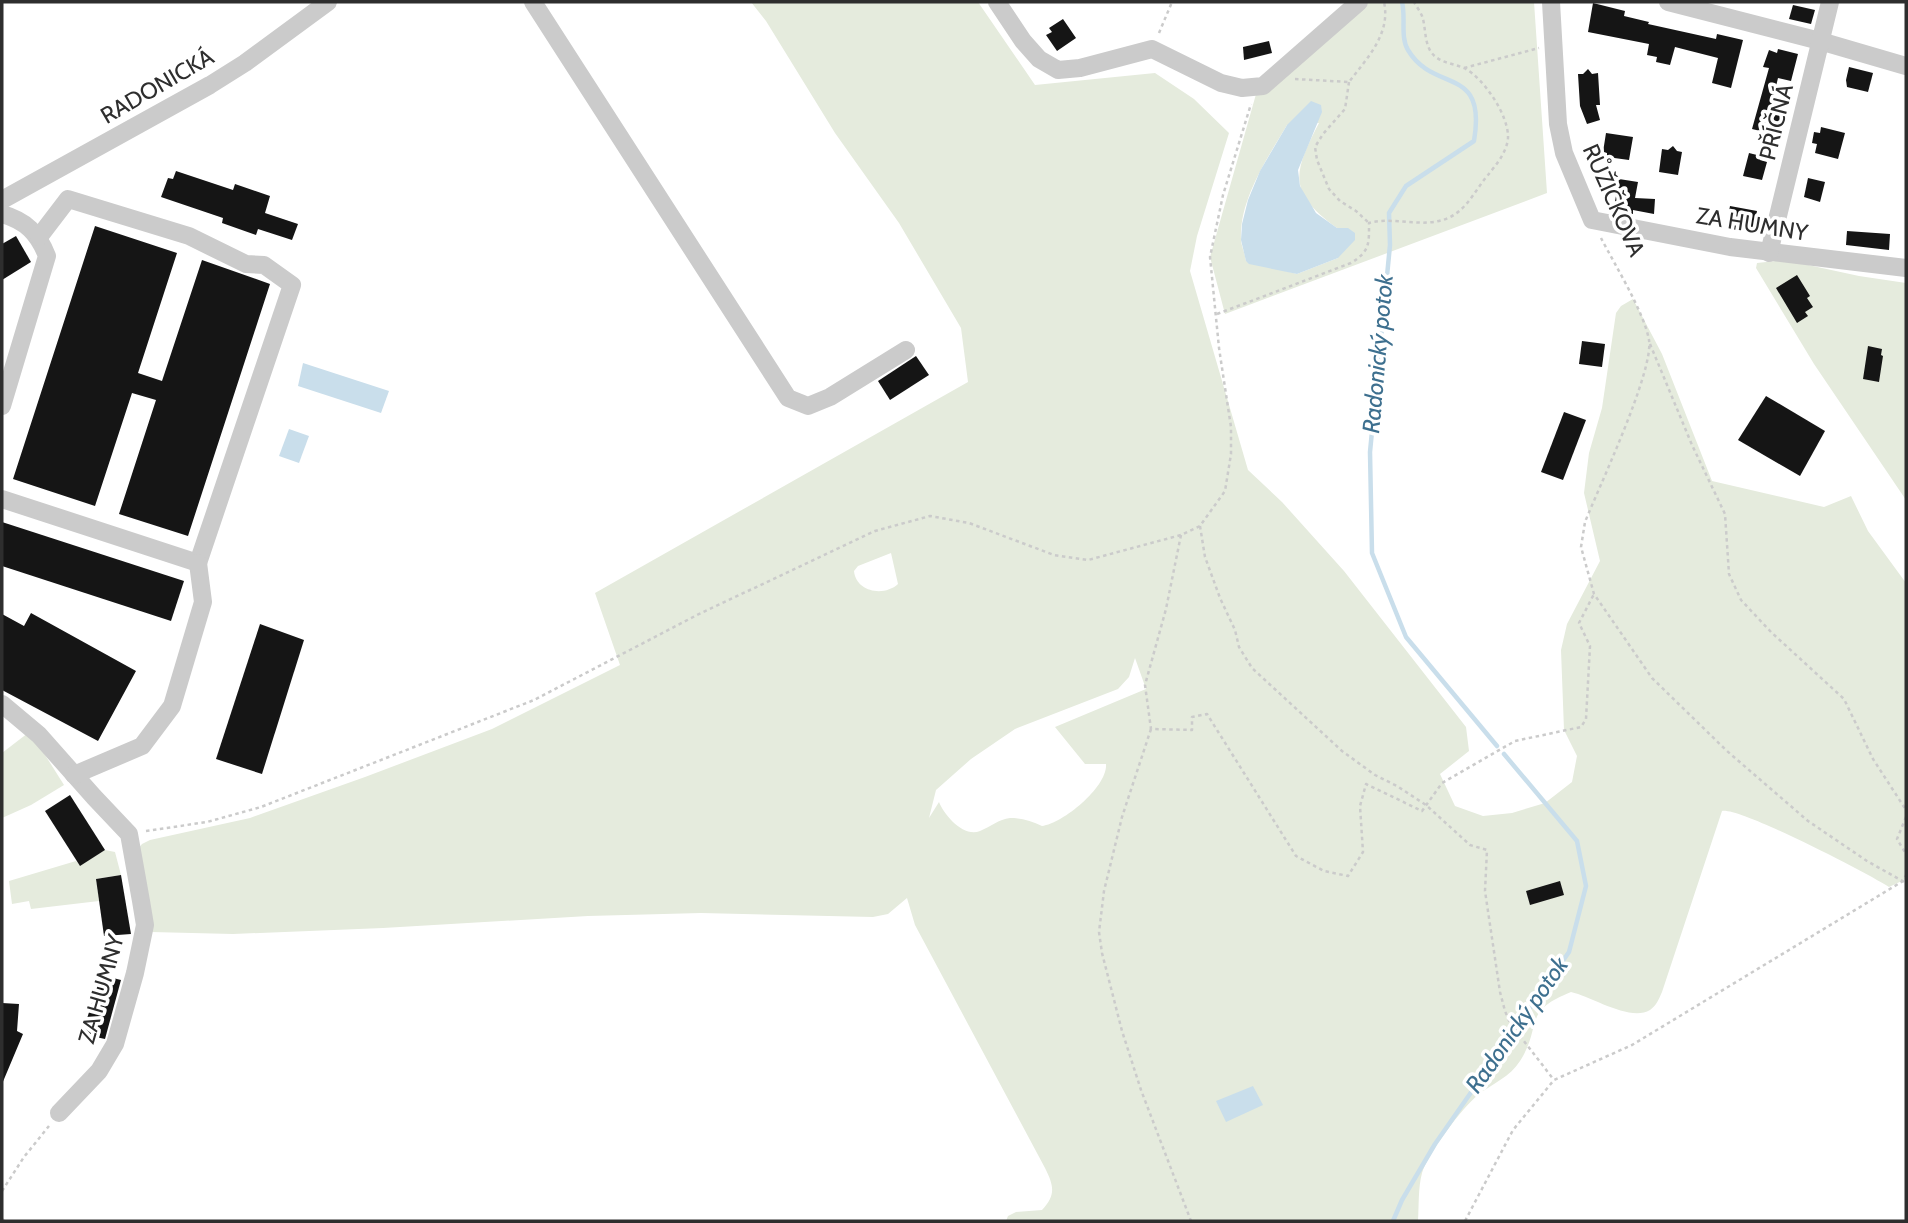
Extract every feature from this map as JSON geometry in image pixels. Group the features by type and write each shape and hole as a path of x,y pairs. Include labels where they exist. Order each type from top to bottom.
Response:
{"street":[{"name":"RADONICKÁ","path":"2,200 210,85 245,63 328,2"},
{"path":"533,2 788,397 807,406 830,397 906,350"},
{"path":"997,2 1023,41 1039,59 1058,70 1080,68 1152,49 1221,83 1242,88 1263,86 1359,2"},
{"name":"RŮŽIČKOVA","path":"1551,2 1558,124 1564,153 1592,220"},
{"path":"1668,2 1906,66"},
{"name":"PŘÍČNÁ","path":"1769,253 1830,2"},
{"path":"39,237 68,200 189,236 246,264 264,265 292,285 198,563 203,602 172,706 142,746 75,775"},
{"path":"2,214 16,218 39,237 47,256 2,406"},
{"name":"ZA HUMNY","path":"1592,220 1769,253 1906,268"},
{"path":"2,499 198,563"},
{"path":"2,704 39,735 129,834"},
{"name":"ZA HUMNY","path":"59,1113 99,1071 115,1044 135,973 145,925 129,834"}],"path":[{"path":"1152,49 1172,2"},
{"path":"1217,314 1352,263 1362,256 1369,244 1369,223 1329,189 1315,148 1323,134 1345,109 1349,82 1377,43 1385,22 1384,2"},
{"path":"1369,223 1437,222 1458,213 1496,166 1508,139 1500,112 1484,84 1464,68 1440,60 1432,53 1427,44 1422,17 1414,2"},
{"path":"1464,68 1554,44"},
{"path":"1293,79 1349,82"},
{"path":"129,834 207,822 261,807 432,742 534,700 697,615 875,531 903,522 930,516 968,523 1054,555 1088,560 1181,535 1200,526 1225,491 1231,454 1231,427 1219,348 1210,257 1223,195 1252,100 1263,86"},
{"name":"RŮŽIČKOVA","path":"1592,220 1633,299 1649,341 1646,370 1585,522 1581,547 1594,594 1652,678 1727,751 1808,821 1867,861 1905,882"},
{"path":"1649,341 1692,445 1725,514 1729,575 1741,600 1770,632 1844,699 1873,759 1906,810"},
{"path":"1200,526 1205,557 1220,598 1235,630 1239,647 1252,668 1342,751 1375,775 1426,805 1470,845 1487,850 1485,891 1499,985 1507,1016 1554,1080"},
{"path":"1181,535 1166,609 1145,685 1150,729 1122,817 1104,891 1099,932 1122,1031 1141,1090 1191,1221"},
{"path":"1150,729 1192,730 1192,716 1207,714 1296,856 1324,871 1348,876 1363,852 1360,806 1366,784 1422,811 1442,783 1515,741 1581,727 1586,719 1590,646 1579,623 1594,594"},
{"path":"1906,817 1897,839 1906,854"},
{"path":"1465,1221 1514,1130 1554,1080 1632,1045 1905,882 1906,875"},
{"path":"2,1191 24,1157 59,1113"}],"shaded area":[{"path":"751,2 978,2 1035,85 1155,73 1194,99 1229,133 1197,236 1190,271 1248,470 1282,502 1344,571 1466,727 1469,751 1440,774 1455,806 1483,816 1512,813 1545,803 1572,782 1577,756 1564,730 1561,650 1567,624 1600,561 1584,493 1589,453 1602,408 1616,313 1621,306 1633,299 1662,354 1712,481 1824,507 1851,496 1868,531 1906,583 1906,879 1889,887 1753,819 1722,811 1656,1004 1642,1013 1632,1013 1571,992 1545,1006 1535,1021 1527,1049 1516,1067 1471,1101 1446,1131 1425,1164 1419,1191 1418,1221 1006,1221 1008,1216 1016,1212 1042,1210 1050,1200 1050,1180 915,925 907,898 888,914 873,917 701,913 233,934 151,932 138,849 142,844 250,818 365,777 492,729 620,665 595,593 968,382 961,328 899,223 835,133 766,21","holes":["891,553 898,584 878,591 860,584 854,571 858,566","1135,658 1146,689 1055,727 1085,764 1106,764 1100,783 1072,811 1042,826 1027,820 1010,818 974,832 955,824 939,802 929,818 936,790 971,759 1015,729 1118,689 1129,677"]},
{"path":"1360,2 1534,2 1547,193 1225,314 1210,257 1260,80","holes":["1319,123 1300,169 1302,192 1309,203 1337,228 1338,258 1297,274 1246,261 1241,242 1242,224 1250,194 1264,165 1287,125"]},
{"path":"1785,260 1906,283 1906,500 1814,364 1756,268 1757,263"},
{"path":"28,733 35,739 64,785 31,805 2,818 2,753"},
{"path":"105,850 115,852 121,875 96,879 99,901 31,909 29,901 12,904 9,881 76,861 80,865"}],"water":[{"path":"1311,101 1321,105 1322,112 1298,170 1300,186 1316,213 1337,228 1348,228 1355,233 1355,240 1338,258 1297,274 1249,264 1241,240 1248,200 1260,171 1287,125"},
{"path":"303,363 389,391 381,413 298,386"},
{"path":"289,429 309,436 299,463 279,456"},
{"path":"1253,1086 1263,1105 1226,1122 1216,1101"}],"building":[{"path":"1593,3 1625,11 1624,16 1649,22 1648,24 1716,39 1717,34 1743,40 1731,88 1712,83 1718,58 1675,47 1670,65 1656,62 1657,57 1647,55 1649,44 1588,32"},
{"path":"1793,5 1815,10 1811,24 1789,19"},
{"path":"1063,19 1076,38 1057,51 1046,35 1052,32 1049,28"},
{"path":"1269,41 1272,53 1244,60 1243,47"},
{"path":"1778,49 1798,54 1791,81 1778,78 1771,107 1783,110 1777,135 1752,129 1769,68 1763,67 1769,50 1777,53"},
{"path":"1849,67 1873,73 1868,92 1847,87"},
{"path":"1588,69 1592,74 1598,73 1600,105 1596,105 1600,120 1587,124 1580,106 1578,74 1583,74"},
{"path":"1821,127 1845,133 1838,159 1815,153 1817,144 1812,143 1814,132 1820,133"},
{"path":"1606,133 1633,137 1629,160 1607,157 1607,153 1603,152"},
{"path":"1673,146 1682,152 1678,175 1659,172 1662,149 1668,150"},
{"path":"1749,153 1761,156 1760,160 1767,162 1762,180 1743,176"},
{"path":"176,171 233,190 235,184 270,196 265,213 298,224 292,240 258,229 256,235 222,223 223,218 161,197 168,178 173,179"},
{"path":"1808,178 1825,182 1820,202 1804,197"},
{"path":"1619,179 1638,182 1635,198 1655,199 1654,214 1633,210 1633,214 1620,213 1621,208 1614,207"},
{"path":"1730,206 1757,211 1753,233 1726,228"},
{"path":"95,226 177,253 138,373 162,381 202,260 270,284 188,536 119,514 156,400 132,393 95,506 13,479"},
{"path":"1847,231 1890,234 1889,250 1846,245"},
{"path":"16,236 31,262 2,280 2,244"},
{"path":"1797,275 1810,296 1807,298 1813,307 1805,312 1808,316 1797,323 1776,288"},
{"path":"1582,341 1605,344 1602,367 1579,364"},
{"path":"1868,346 1882,349 1879,382 1863,379"},
{"path":"916,356 929,375 890,400 878,381"},
{"path":"1766,396 1825,431 1800,476 1738,440"},
{"path":"1564,412 1586,420 1563,480 1541,472"},
{"path":"2,522 184,581 171,621 2,566"},
{"path":"31,613 136,671 98,741 2,690 2,614 24,626"},
{"path":"260,624 304,640 262,774 216,759"},
{"path":"70,795 105,850 80,866 45,811"},
{"path":"121,875 131,934 104,936 96,879"},
{"path":"1560,881 1564,895 1530,905 1526,891"},
{"path":"101,975 121,980 105,1039 82,1034"},
{"path":"2,1003 19,1004 17,1031 23,1034 2,1084"}],"waterway":[{"name":"Radonický potok","path":"1402,2 1404,39 1408,50 1431,72 1466,90 1473,100 1476,117 1474,141 1406,186 1389,213 1390,245 1370,452 1372,553 1406,637 1497,746"},
{"name":"Radonický potok","path":"1393,1221 1402,1200 1435,1144 1569,952 1586,886 1577,841 1504,754"}]}
